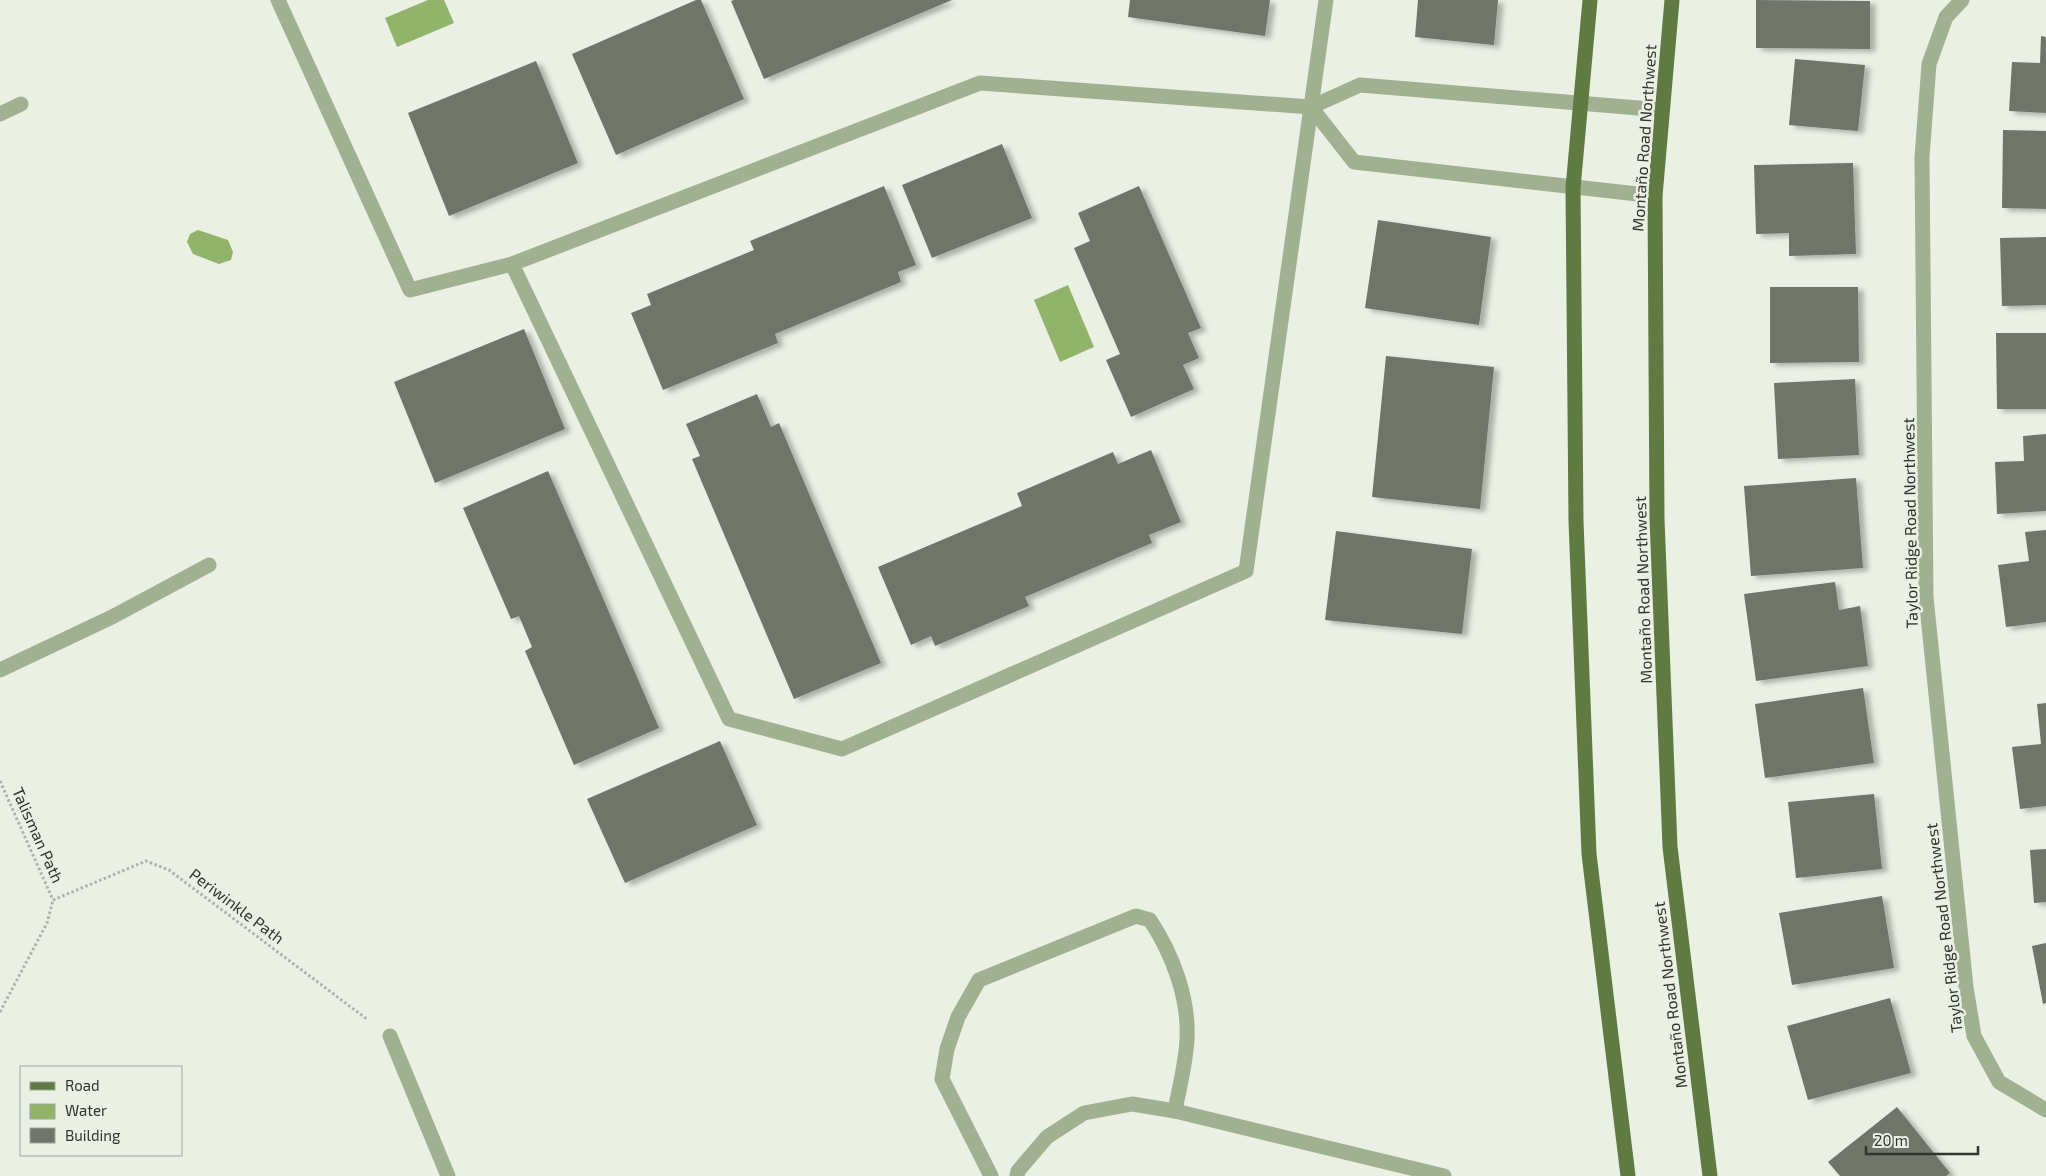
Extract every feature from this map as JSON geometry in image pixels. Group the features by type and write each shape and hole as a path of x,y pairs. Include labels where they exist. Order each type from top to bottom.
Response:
{"main road":[{"path":"1590,0 1573,188 1576,521 1589,854 1628,1176"},
{"name":"Montaño Road Northwest","path":"1672,0 1655,196 1657,520 1670,847 1710,1176"}],"street":[{"path":"278,0 410,290 512,264 980,83 1311,107 1360,85 1662,110"},
{"path":"512,264 729,719 842,749 1246,571 1326,0"},
{"name":"Taylor Ridge Road Northwest","path":"1962,0 1946,17 1929,64 1922,157 1926,597 1966,987 1974,1036 1999,1082 2046,1110"},
{"path":"0,114 22,104"},
{"path":"1311,107 1354,162 1655,196"},
{"path":"0,670 112,617 210,565"},
{"path":"991,1176 942,1079 947,1050 958,1017 979,980 1136,916 1150,920 1160,936 1178,977 1186,1006 1187,1040 1175,1111"},
{"path":"390,1036 448,1176"},
{"path":"1017,1176 1018,1171 1047,1137 1084,1113 1132,1104 1175,1111 1444,1176"}],"path":[{"name":"Talisman Path","path":"0,781 53,900"},
{"name":"Periwinkle Path","path":"53,900 146,861 169,870 390,1036"},
{"path":"0,1012 47,923 53,900"}],"water":[{"path":"428,0 444,0 454,23 397,47 385,18"},
{"path":"198,230 228,240 233,252 231,260 219,264 193,254 187,242 190,234"},
{"path":"1068,285 1094,347 1060,362 1034,300"}],"building":[{"path":"696,0 701,0 744,99 616,155 572,54"},
{"path":"952,0 764,79 731,1"},
{"path":"1130,0 1270,0 1265,36 1128,17"},
{"path":"1418,0 1498,0 1494,45 1415,37"},
{"path":"1756,0 1870,1 1870,49 1756,48"},
{"path":"2041,36 2046,37 2046,113 2009,111 2012,62 2040,63"},
{"path":"1795,59 1865,65 1858,131 1789,125"},
{"path":"536,61 578,163 449,216 408,113"},
{"path":"2003,130 2046,131 2046,209 2002,208"},
{"path":"1002,144 1032,218 932,258 902,185"},
{"path":"1853,163 1856,254 1789,256 1789,233 1756,234 1754,165"},
{"path":"884,186 916,265 898,272 901,282 775,334 778,343 663,390 631,313 651,305 647,294 754,250 750,241"},
{"path":"1139,186 1201,328 1188,333 1199,358 1183,365 1194,389 1131,417 1106,360 1120,354 1074,248 1090,241 1078,213"},
{"path":"1378,220 1491,237 1479,325 1365,308"},
{"path":"2046,237 2046,305 2002,306 2000,238"},
{"path":"1770,287 1858,287 1859,362 1770,363"},
{"path":"524,329 565,429 435,483 394,382"},
{"path":"1996,333 2046,333 2046,409 1997,409"},
{"path":"1386,356 1494,367 1480,509 1372,497"},
{"path":"1855,379 1859,455 1778,459 1774,383"},
{"path":"757,394 771,427 779,423 881,663 794,699 692,459 700,456 686,424"},
{"path":"2046,434 2046,511 1997,514 1995,462 2024,461 2023,436"},
{"path":"1151,450 1181,522 1149,535 1152,543 1025,597 1029,606 935,646 931,636 911,645 878,567 1022,506 1017,493 1113,452 1118,464"},
{"path":"548,471 659,728 574,765 525,651 532,647 519,616 511,619 463,508"},
{"path":"1856,478 1863,568 1751,576 1744,486"},
{"path":"2046,530 2046,622 2006,627 1998,565 2029,561 2025,532"},
{"path":"1336,531 1472,549 1462,634 1325,620"},
{"path":"1835,582 1839,610 1860,606 1868,666 1756,681 1744,594"},
{"path":"1863,688 1874,763 1765,778 1755,704"},
{"path":"2046,703 2046,806 2020,809 2012,747 2041,744 2037,704"},
{"path":"720,741 757,825 625,883 587,799"},
{"path":"1874,794 1882,869 1796,878 1788,802"},
{"path":"2046,849 2046,902 2034,903 2030,850"},
{"path":"1882,896 1894,968 1792,985 1779,913"},
{"path":"2046,943 2046,1003 2043,1004 2032,946"},
{"path":"1890,998 1911,1073 1808,1100 1787,1026"},
{"path":"1897,1107 1950,1173 1946,1176 1840,1176 1828,1162"}]}
